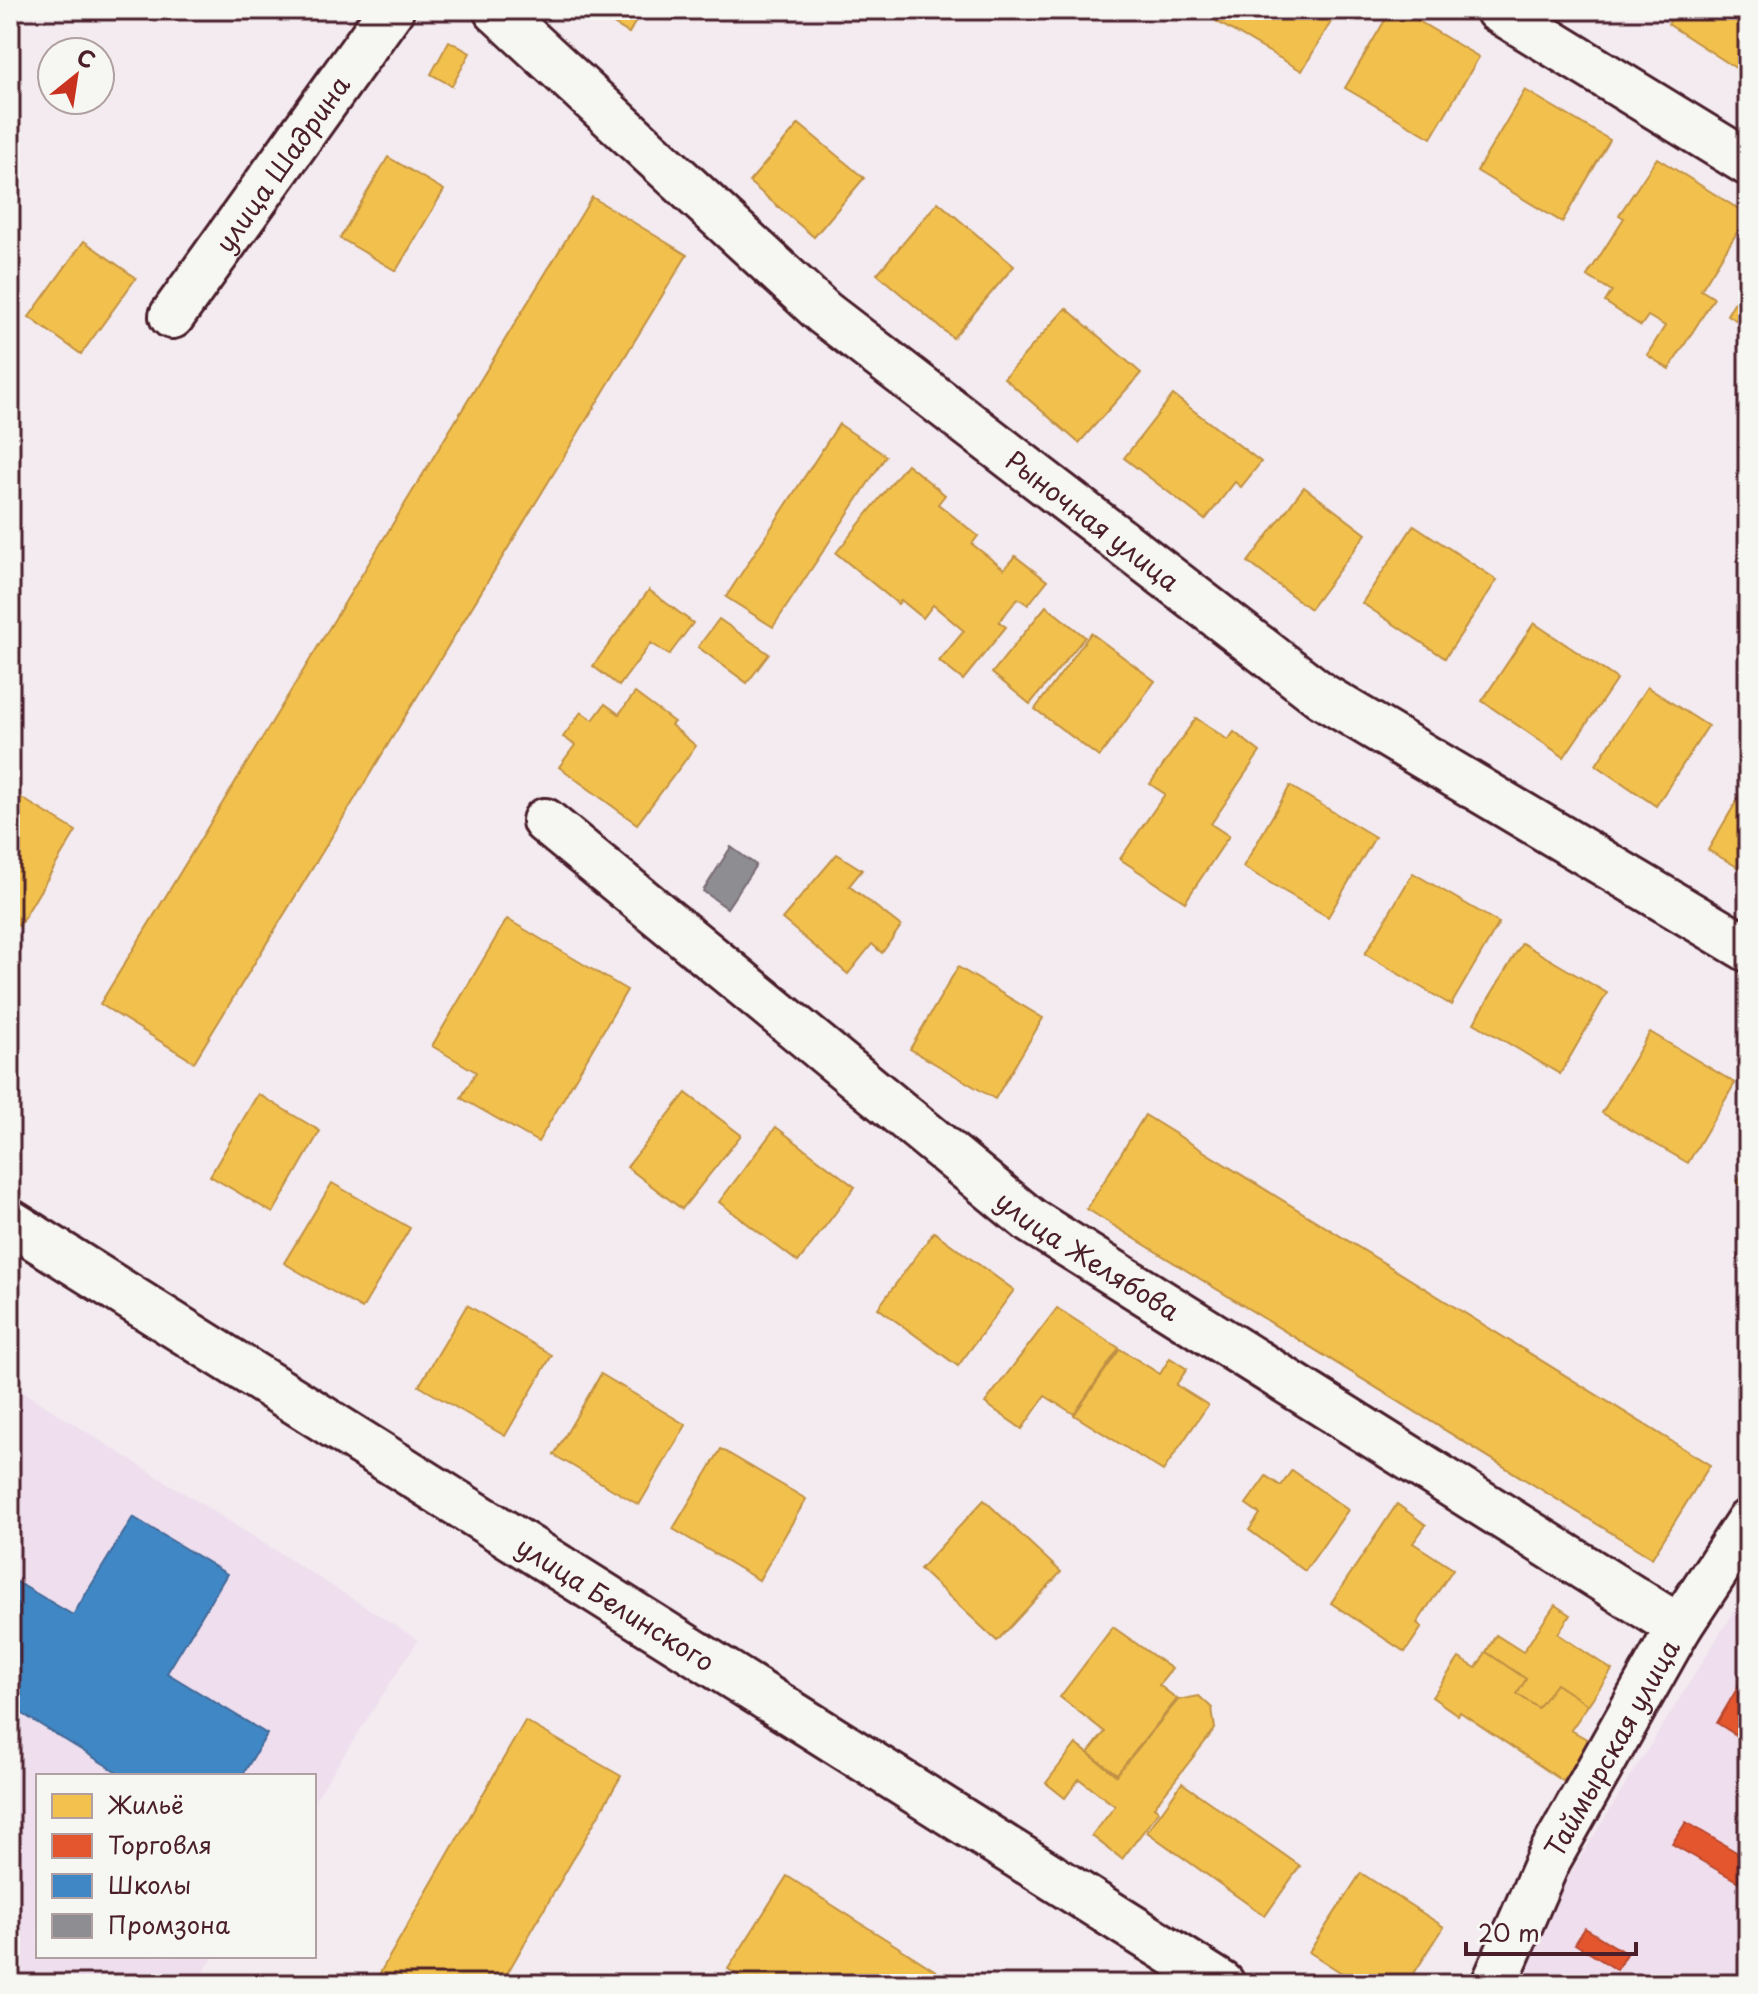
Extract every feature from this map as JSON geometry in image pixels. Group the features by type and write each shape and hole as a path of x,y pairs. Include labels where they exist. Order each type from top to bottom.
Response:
{"street":[{"name":"улица Шадрина","path":"172,316 391,10"},
{"name":"Рыночная улица","path":"496,10 824,313 1322,696 1748,949"},
{"path":"1498,10 1748,163"},
{"name":"улица Желябова","path":"545,821 1031,1221 1679,1627"},
{"name":"улица Белинского","path":"10,1222 1222,1984"},
{"name":"Таймырская улица","path":"1494,1984 1548,1860 1679,1627 1748,1522"}],"shaded area":[{"path":"10,1384 418,1640 316,1798 316,1774 36,1774 36,1958 213,1958 196,1984 10,1984"},
{"path":"1748,1589 1748,1984 1505,1984 1508,1973"}],"building: Жильё":[{"path":"590,10 642,10 629,33"},
{"path":"1222,10 1338,10 1302,71 1216,21"},
{"path":"1391,10 1400,10 1479,57 1431,138 1345,88"},
{"path":"1677,10 1748,10 1748,76 1668,24"},
{"path":"449,41 470,53 452,86 431,74"},
{"path":"1525,90 1610,140 1562,222 1477,171"},
{"path":"799,124 864,178 814,237 749,182"},
{"path":"388,157 444,190 396,271 340,238"},
{"path":"1657,158 1748,215 1701,290 1714,298 1669,369 1647,355 1665,326 1648,316 1641,326 1605,302 1612,291 1587,276 1624,218 1619,215"},
{"path":"10,162 19,167 10,183"},
{"path":"592,197 687,255 194,1062 100,1004"},
{"path":"938,202 1014,266 953,338 877,274"},
{"path":"84,241 136,278 81,354 29,317"},
{"path":"1748,279 1748,327 1727,315"},
{"path":"1066,308 1141,373 1079,443 1004,378"},
{"path":"1173,395 1261,462 1241,487 1235,482 1205,520 1124,458"},
{"path":"839,424 886,456 773,627 726,597"},
{"path":"907,464 945,495 938,504 978,536 972,544 1004,569 1015,556 1047,581 1028,605 1018,598 999,622 1006,627 963,680 939,661 964,631 933,605 923,618 901,600 898,604 836,553"},
{"path":"1304,487 1366,534 1310,609 1248,562"},
{"path":"1414,525 1497,580 1445,658 1362,603"},
{"path":"649,590 693,623 669,655 651,643 619,686 593,666"},
{"path":"1046,606 1085,637 1030,704 992,673"},
{"path":"719,619 769,654 747,683 698,647"},
{"path":"1534,623 1617,679 1564,757 1482,701"},
{"path":"1091,633 1155,681 1099,757 1035,709"},
{"path":"1647,687 1708,726 1656,806 1596,765"},
{"path":"635,693 674,722 671,725 696,746 637,824 559,767 575,745 563,737 581,712 593,720 605,704 619,714"},
{"path":"1196,718 1228,740 1234,732 1260,752 1211,824 1229,836 1185,902 1120,859 1165,794 1150,784"},
{"path":"1748,782 1748,873 1708,850"},
{"path":"1290,786 1375,837 1328,917 1243,867"},
{"path":"10,791 76,831 19,926 10,920"},
{"path":"837,854 862,870 849,886 901,926 882,953 872,944 848,974 782,919"},
{"path":"1413,873 1499,923 1451,1005 1365,954"},
{"path":"507,919 627,990 538,1142 461,1098 476,1072 432,1046"},
{"path":"1522,943 1607,993 1560,1074 1474,1023"},
{"path":"958,967 1043,1018 995,1099 910,1049"},
{"path":"1650,1032 1735,1083 1688,1163 1602,1113"},
{"path":"686,1093 741,1135 682,1209 627,1167"},
{"path":"258,1094 320,1131 273,1213 210,1176"},
{"path":"1145,1115 1710,1465 1652,1558 1087,1209"},
{"path":"776,1127 855,1187 798,1262 719,1202"},
{"path":"1748,1165 1748,1189 1737,1183"},
{"path":"332,1183 410,1228 362,1309 284,1263"},
{"path":"934,1232 1014,1290 958,1366 878,1308"},
{"path":"467,1305 552,1355 505,1436 419,1386"},
{"path":"1057,1308 1119,1348 1074,1414 1045,1396 1022,1429 985,1403"},
{"path":"1120,1349 1160,1374 1170,1358 1187,1369 1176,1385 1208,1405 1163,1471 1074,1415"},
{"path":"601,1374 686,1425 639,1505 554,1455"},
{"path":"721,1449 806,1499 759,1580 673,1529"},
{"path":"1292,1470 1348,1510 1305,1571 1249,1530 1260,1514 1246,1504 1266,1476 1281,1486"},
{"path":"984,1500 1061,1572 997,1641 920,1569"},
{"path":"1397,1504 1426,1525 1413,1543 1453,1569 1417,1623 1422,1627 1405,1652 1331,1603"},
{"path":"1555,1605 1570,1615 1558,1634 1612,1670 1588,1705 1556,1684 1538,1708 1517,1694 1526,1679 1486,1652 1496,1635 1523,1652"},
{"path":"1113,1627 1172,1669 1159,1685 1177,1699 1117,1774 1088,1753 1105,1732 1060,1697"},
{"path":"1486,1652 1526,1679 1517,1694 1538,1708 1556,1684 1588,1705 1571,1730 1590,1741 1563,1781 1460,1712 1458,1715 1432,1697 1459,1658 1476,1668"},
{"path":"1199,1696 1212,1708 1215,1729 1154,1807 1159,1811 1122,1859 1092,1836 1115,1806 1079,1779 1065,1798 1046,1783 1076,1744 1116,1775 1178,1700"},
{"path":"525,1721 621,1776 501,1984 388,1984 377,1978"},
{"path":"1182,1783 1300,1866 1265,1916 1147,1832"},
{"path":"1361,1873 1444,1927 1407,1984 1359,1984 1309,1952"},
{"path":"787,1876 956,1984 752,1984 728,1969"}],"building: Торговля":[{"path":"1748,1670 1748,1726 1741,1738 1717,1723"},
{"path":"1686,1822 1748,1859 1748,1873 1742,1884 1672,1844"},
{"path":"1585,1928 1627,1954 1617,1970 1575,1944"}],"building: Школы":[{"path":"133,1517 227,1574 167,1673 267,1734 243,1774 116,1774 117,1772 10,1706 10,1578 73,1615"}],"building: Промзона":[{"path":"731,847 756,865 727,908 703,891"}]}
